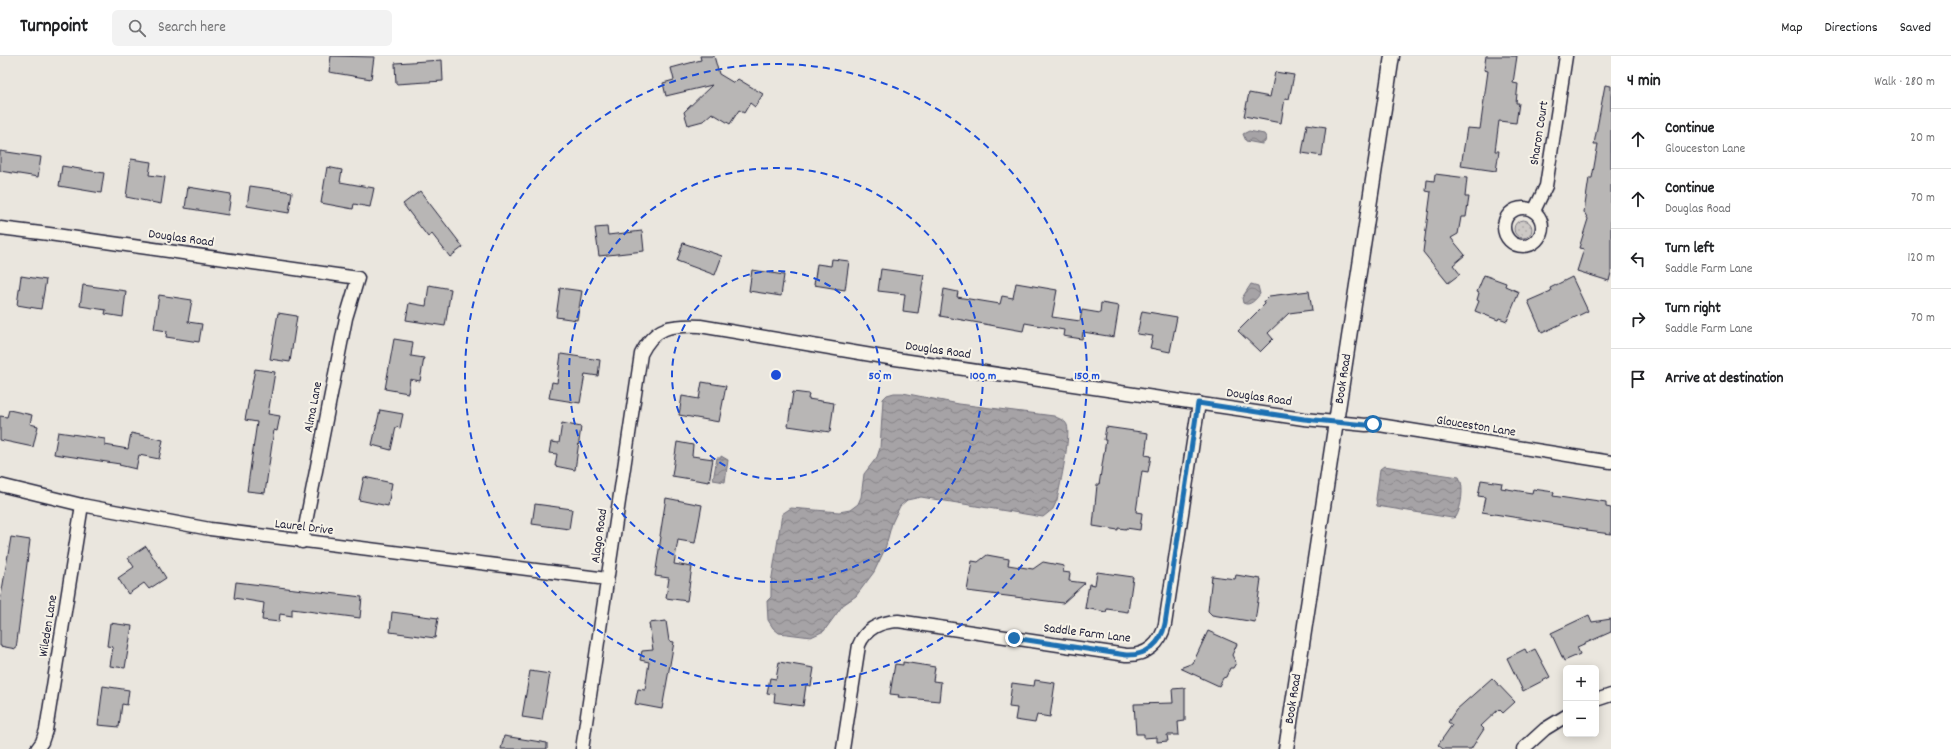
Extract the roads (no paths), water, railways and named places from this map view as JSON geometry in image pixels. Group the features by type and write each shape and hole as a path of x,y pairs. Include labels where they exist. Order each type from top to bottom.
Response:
{"street":[{"name":"Book Road","path":"1286,749 1392,56"},
{"name":"Sharon Court","path":"1534,211 1546,186 1566,56"},
{"name":"Douglas Road","path":"0,228 358,278"},
{"name":"Alma Lane","path":"302,542 346,318 358,278"},
{"name":"Douglas Road","path":"656,333 667,328 679,326 700,326 889,358 1337,423"},
{"name":"Alago Road","path":"582,749 641,354 647,341 656,333"},
{"name":"Saddle Farm Lane","path":"843,749 859,645 865,634 879,624 898,621 1126,655 1143,653 1156,644 1164,631 1198,403"},
{"name":"Glouceston Lane","path":"1337,423 1373,424 1611,462"},
{"name":"Laurel Drive","path":"0,485 82,505 210,529 302,542 607,579"},
{"name":"Wileden Lane","path":"37,749 42,742 46,730 82,505"},
{"path":"1599,699 1611,695"},
{"path":"1523,749 1545,729 1563,718"}],"water":[{"path":"1249,131 1264,134 1266,137 1265,142 1262,144 1246,141 1243,134"},
{"path":"1251,284 1258,286 1260,294 1253,302 1248,304 1243,303 1242,298"},
{"path":"903,393 959,404 1054,416 1066,423 1068,439 1063,473 1057,500 1053,509 1043,517 921,497 907,500 900,506 892,523 885,549 874,572 856,596 843,605 824,631 811,637 779,633 773,628 768,620 767,601 771,597 771,583 782,514 791,508 839,512 850,510 858,504 861,497 864,474 877,457 880,448 883,399 887,395"},
{"path":"721,456 728,460 725,482 713,480 717,458 721,458"},
{"path":"1384,466 1459,477 1462,486 1462,497 1456,517 1452,518 1377,506 1376,499 1380,469"}]}
